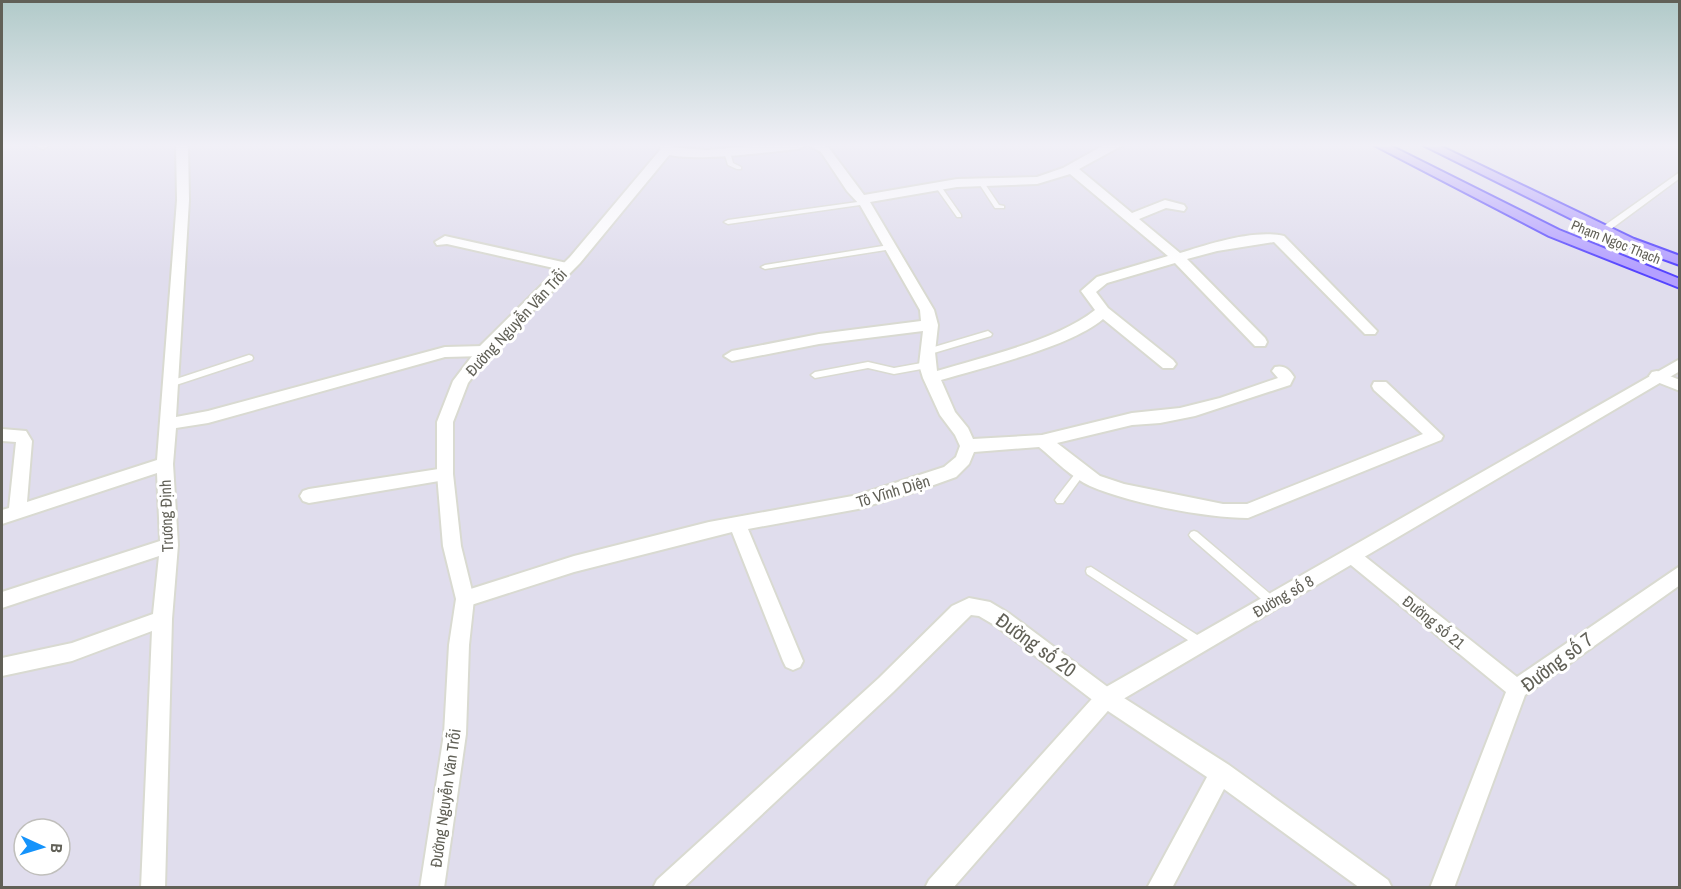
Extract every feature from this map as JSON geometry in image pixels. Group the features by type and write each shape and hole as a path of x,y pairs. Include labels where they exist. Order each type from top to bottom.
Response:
{"main road":[{"name":"Phạm Ngọc Thạch","path":"1463,186 1554,232 1680,284"},
{"name":"Phạm Ngọc Thạch","path":"1514,186 1604,230 1680,261"}],"street":[{"name":"Trương Định","path":"153,888 162,619 169,545 165,464 183,186"},
{"name":"Đường Nguyễn Văn Trỗi","path":"432,888 454,734 459,645 465,599 452,546 445,474 445,422 461,381 484,351 567,267 638,186"},
{"path":"850,186 864,201 927,310 931,325 928,365 948,415 962,432 968,446 1042,441 1132,418 1145,416 1161,418 1224,404 1285,381 1286,377 1280,371"},
{"path":"864,201 936,186"},
{"path":"1093,186 1178,258 1260,342"},
{"path":"1131,218 1165,204 1180,208"},
{"path":"1168,364 1103,311 1088,291 1102,280 1215,247 1277,237 1370,331"},
{"path":"442,242 445,240 567,267"},
{"path":"928,365 1059,336 1097,319 1103,311"},
{"path":"732,356 819,339 931,325"},
{"path":"167,424 208,417 445,352 484,351"},
{"name":"Đường số 8","path":"937,888 1107,698 1680,364"},
{"path":"1658,376 1680,386"},
{"path":"1042,441 1094,481 1123,491 1223,511 1248,511 1435,436 1380,386"},
{"path":"2,435 21,435 24,441 9,515 165,464"},
{"name":"Tô Vĩnh Diện","path":"465,599 574,564 709,529 858,502 911,486 950,472 963,460 968,446"},
{"path":"309,496 445,474"},
{"path":"737,525 759,571 777,625 793,661"},
{"path":"2,600 169,545"},
{"name":"Đường số 21","path":"1352,556 1517,689"},
{"name":"Đường số 7","path":"1442,888 1517,689 1680,574"},
{"name":"Đường số 20","path":"665,888 886,685 959,612 969,606 983,608 1004,620 1107,698 1221,773 1380,888"},
{"path":"2,667 72,652 162,619"},
{"path":"1159,888 1221,773"}],"lane":[{"path":"938,186 959,216"},
{"path":"984,186 997,207 1002,207"},
{"path":"1604,230 1663,186"},
{"path":"728,222 864,201"},
{"path":"765,267 889,247"},
{"path":"815,375 868,365 894,372 928,365 988,334"},
{"path":"170,384 249,358"},
{"path":"1060,500 1081,472"},
{"path":"1194,535 1272,602"},
{"path":"1091,571 1201,643"}]}
